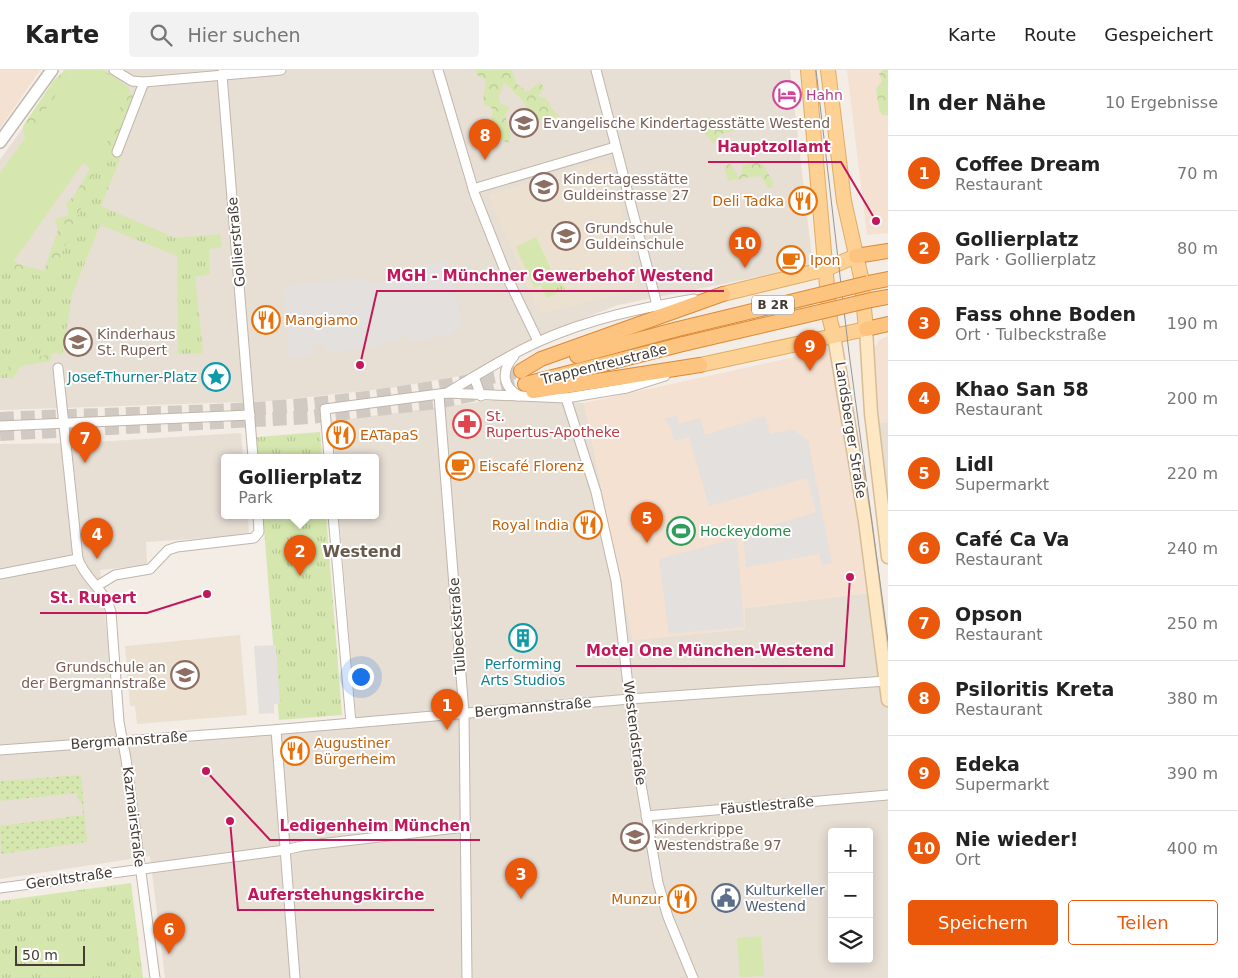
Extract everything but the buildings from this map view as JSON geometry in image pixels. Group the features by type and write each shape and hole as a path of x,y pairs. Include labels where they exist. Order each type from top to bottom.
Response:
{"highway":[{"path":"856,256 888,251"},
{"name":"Trappentreustraße","path":"524,385 678,329 888,279"},
{"path":"524,385 541,359 723,294"},
{"name":"Trappentreustraße","path":"524,385 683,344 888,297"},
{"path":"866,329 888,324"},
{"path":"524,385 700,365"}],"main road":[{"name":"Landsberger Straße","path":"808,70 834,336 866,521 888,700"},
{"name":"Landsberger Straße","path":"828,70 844,200 861,277 871,413 888,557"},
{"path":"723,294 826,269 856,256"},
{"path":"700,365 866,329"}],"street":[{"path":"0,142 52,70"},
{"path":"114,70 132,81 144,82 223,72 281,70"},
{"path":"438,70 473,189 509,282 538,341"},
{"path":"596,70 657,305"},
{"name":"Gollierstraße","path":"223,72 253,454"},
{"path":"117,152 144,82"},
{"path":"473,189 615,147"},
{"name":"Trappentreustraße","path":"443,394 538,341 615,314 723,294"},
{"path":"516,354 506,367 505,380 507,387 524,385"},
{"name":"Trappentreustraße","path":"328,454 325,409 443,394 481,396 524,385 566,398 627,388 700,365"},
{"name":"Kazmairstraße","path":"58,368 78,559 105,597 111,612 118,722 155,978"},
{"path":"474,377 481,396"},
{"name":"Tulbeckstraße","path":"443,394 464,712 467,978"},
{"name":"Westendstraße","path":"566,398 596,492 616,581 646,816 657,875 668,917 693,978"},
{"path":"0,426 250,415"},
{"path":"97,586 115,575 150,569 168,550 178,547 254,538 259,532 258,519"},
{"path":"334,519 351,723"},
{"path":"0,574 78,559"},
{"name":"Bergmannstraße","path":"0,750 276,730 464,712 630,699 886,681"},
{"path":"276,730 295,978"},
{"name":"Fäustlestraße","path":"646,816 888,795"},
{"name":"Geroltstraße","path":"0,888 285,850 302,846 465,828"}],"shaded area":[{"path":"0,70 40,70 0,128"},
{"path":"64,70 790,70 813,266 618,305 546,333 465,375 390,388 271,401 0,410 0,160"},
{"path":"847,70 888,70 888,233 867,235"},
{"name":"Grundschule Guldeinschule","path":"609,159 639,290 539,314 488,195"},
{"path":"446,259 463,325 459,326 453,334 410,342 409,335 402,336 402,339 383,342 383,346 326,353 325,345 313,346 314,354 289,358 287,324 295,322 295,313 286,314 284,286 362,279 376,285 386,283 396,273"},
{"path":"888,336 888,422 879,423 872,353 879,340"},
{"path":"840,347 877,592 745,608 745,629 633,640 584,403"},
{"path":"512,398 584,403 633,640 745,629 745,608 877,592 888,701 888,978 165,978 150,856 0,879 0,444 79,443 241,433 243,454 221,454 221,519 248,519 249,535 146,542 147,565 100,570 119,747 357,727 339,519 379,519 379,454 335,454 332,421"},
{"path":"677,415 679,424 700,418 705,435 765,416 770,434 792,429 808,440 832,563 822,565 819,554 746,567 743,534 816,512 807,478 709,506 689,437 674,441 670,426 664,419"},
{"path":"888,422 888,515 879,423"},
{"path":"737,538 744,627 669,634 659,559"},
{"name":"Grundschule an der Bergmannstraße","path":"240,635 247,715 137,724 135,706 130,706 125,646"},
{"path":"276,645 280,704 274,704 274,713 259,714 254,646"}],"green space":[{"path":"65,70 104,70 128,87 133,97 108,162 75,260 50,361 21,366 12,379 2,373 0,252 18,264 44,271 58,230 55,219 69,215 66,203 74,196 89,171 84,75 72,71 44,123 28,138 24,136 23,126 54,80"},
{"path":"74,70 97,71 110,75 116,79 126,92 96,172 83,163 8,269 0,264 0,173"},
{"path":"475,70 511,70 517,84 527,92 540,82 544,88 538,96 546,98 552,109 560,116 539,120 538,131 531,127 525,103 504,82 499,97 500,103 510,108 505,115 511,136 508,143 501,140 490,126 493,109 484,104 485,79 478,76"},
{"path":"883,70 888,70 888,115 882,115 879,109 876,89 882,81 879,74"},
{"path":"710,117 722,120 722,128 727,127 727,122 730,120 736,126 735,131 720,134 714,144 699,127 703,119"},
{"path":"104,148 121,157 101,206 175,238 220,234 222,247 209,249 210,274 195,277 203,353 178,354 177,256 100,225 72,295 62,355 55,353 9,364 7,378 0,378 0,264 10,270 51,278 86,197"},
{"path":"761,161 773,182 772,188 768,188 761,176 728,180 724,167 727,165 731,164 739,177 742,174 742,165"},
{"path":"536,237 555,278 534,288 516,247"},
{"path":"559,276 565,289 547,298 541,285"},
{"path":"320,432 322,454 258,454 257,437"},
{"path":"263,519 326,519 342,715 279,720"},
{"path":"81,775 87,842 1,854 0,826 83,815 82,802 79,802 77,793 0,801 0,781"},
{"path":"131,883 143,978 0,978 0,901"},
{"path":"761,936 764,976 740,977 737,938"},
{"path":"105,944 107,976 53,978 51,949"}],"tunnel":[{"path":"0,419 235,410 307,405 415,391 521,371"},
{"path":"0,434 310,417 437,402 525,384"}],"tram line":[{"path":"816,70 849,353 888,641"}],"place":[{"name":"Hahn","path":"787,95"},
{"name":"Evangelische Kindertagesstätte Westend","path":"524,123"},
{"name":"Psiloritis Kreta","path":"485,160"},
{"name":"Kindertagesstätte Guldeinstrasse 27","path":"544,187"},
{"name":"Deli Tadka","path":"803,201"},
{"name":"Hauptzollamt","path":"876,221"},
{"name":"Grundschule Guldeinschule","path":"566,236"},
{"name":"Ipon","path":"791,260"},
{"name":"Nie wieder!","path":"745,268"},
{"name":"Mangiamo","path":"266,320"},
{"name":"Kinderhaus St. Rupert","path":"78,342"},
{"name":"MGH - Münchner Gewerbehof Westend","path":"360,365"},
{"name":"Edeka","path":"810,371"},
{"name":"Josef-Thurner-Platz","path":"216,377"},
{"name":"St. Rupertus-Apotheke","path":"467,424"},
{"name":"EATapaS","path":"341,435"},
{"name":"Opson","path":"85,463"},
{"name":"Eiscafé Florenz","path":"460,466"},
{"name":"Royal India","path":"588,525"},
{"name":"Hockeydome","path":"681,531"},
{"name":"Lidl","path":"647,543"},
{"name":"Khao San 58","path":"97,559"},
{"name":"Gollierplatz","path":"300,576"},
{"name":"Motel One München-Westend","path":"850,577"},
{"name":"St. Rupert","path":"207,594"},
{"name":"Performing Arts Studios","path":"523,638"},
{"name":"Grundschule an der Bergmannstraße","path":"185,675"},
{"name":"Coffee Dream","path":"447,730"},
{"name":"Augustiner Bürgerheim","path":"295,751"},
{"name":"Ledigenheim München","path":"206,771"},
{"name":"Auferstehungskirche","path":"230,821"},
{"name":"Kinderkrippe Westendstraße 97","path":"635,837"},
{"name":"Kulturkeller Westend","path":"726,898"},
{"name":"Fass ohne Boden","path":"521,899"},
{"name":"Munzur","path":"682,899"},
{"name":"Café Ca Va","path":"169,954"}],"district":[{"name":"Westend","path":"362,551"}]}
